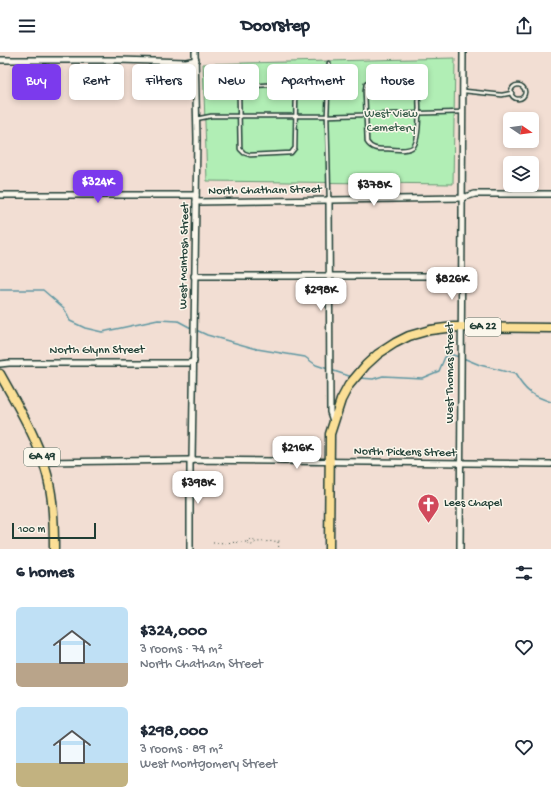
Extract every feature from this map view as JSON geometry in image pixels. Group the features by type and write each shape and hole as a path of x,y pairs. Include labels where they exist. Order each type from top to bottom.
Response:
{"main road":[{"name":"GA 22","path":"329,549 329,462 330,434 333,421 339,404 350,385 361,371 378,354 396,343 416,334 437,328 551,328"},
{"name":"GA 49","path":"0,374 38,446 43,462 51,494 54,515 54,549"}],"street":[{"name":"West McIntosh Street","path":"190,549 196,202 195,52"},
{"name":"West Thomas Street","path":"460,549 461,276 464,91 463,52"},
{"path":"0,60 119,60 186,62 196,60"},
{"name":"North Chatham Street","path":"196,202 462,198 475,194 551,194"},
{"name":"North Chatham Street","path":"0,195 196,195"},
{"path":"329,199 330,412 333,421"},
{"path":"194,276 461,276"},
{"name":"North Glynn Street","path":"0,364 189,363 194,361"},
{"name":"North Pickens Street","path":"43,462 191,460 551,464"}],"lane":[{"path":"329,63 327,116 329,199"},
{"path":"388,80 413,80 417,83 417,141 408,150 377,149 370,147 367,142 365,115 366,84 372,81 388,80"},
{"path":"290,85 296,92 295,116 295,148 291,153 250,155 244,153 240,149 238,116 239,98 242,90 251,86 290,85"},
{"path":"517,85 522,86 525,90 524,95 520,98 515,98 512,93 512,88 517,85"},
{"path":"464,91 502,96 512,93"},
{"path":"196,119 212,116 327,116 463,112"}],"path":[{"path":"213,543 247,542 252,538 256,542"},
{"path":"278,541 279,549"},
{"path":"248,549 250,545 256,542 281,541"},
{"path":"247,542 250,545"}],"green space":[{"name":"West View Cemetery","path":"455,58 453,184 207,181 204,100 259,100 259,64 204,64 204,93 203,64"}],"waterway":[{"path":"0,290 43,290 64,308 70,321 85,328 102,332 158,320 178,321 193,329"},
{"path":"196,330 207,335 257,349 305,357 316,365 328,369"},
{"path":"360,378 373,379 383,376 422,378 439,371 445,357 453,355 459,357"},
{"path":"463,358 480,365 515,374 526,389 538,397 551,402"},
{"path":"331,370 352,377"}],"place":[{"name":"Lees Chapel","path":"429,524"}]}
